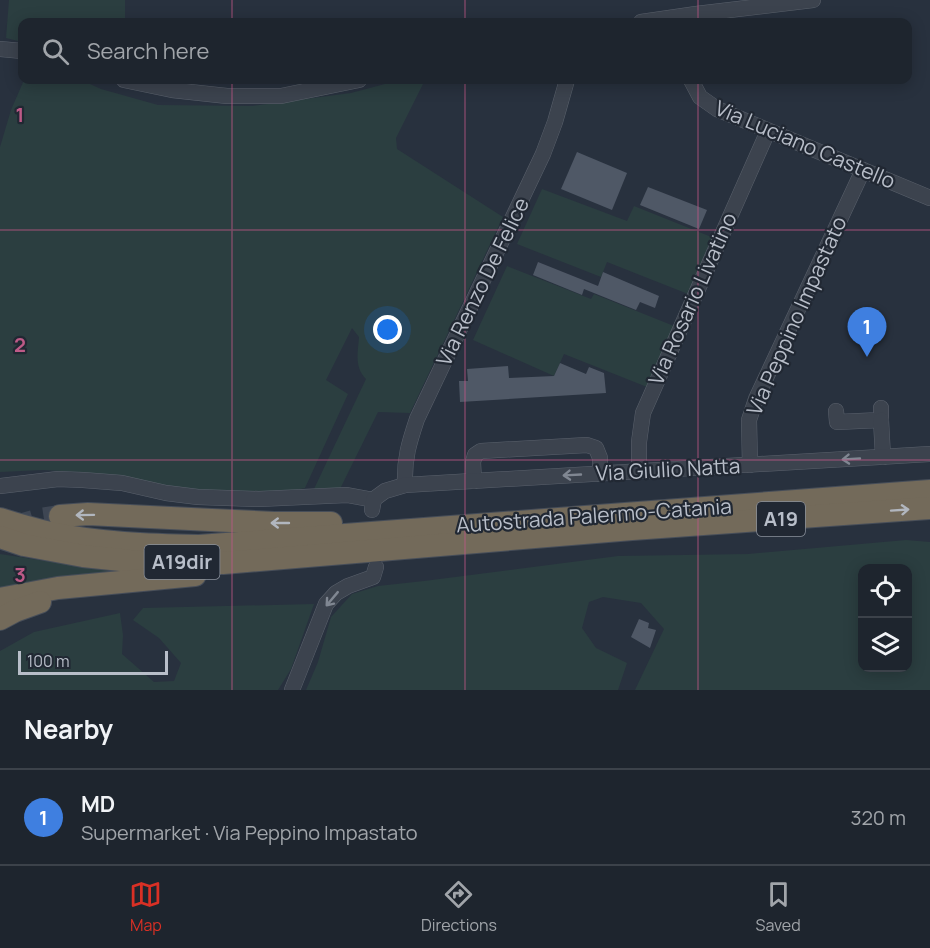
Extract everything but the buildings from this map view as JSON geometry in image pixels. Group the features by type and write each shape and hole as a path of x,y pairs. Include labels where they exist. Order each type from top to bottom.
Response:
{"highway":[{"name":"Autostrada Palermo-Catania","path":"369,550 527,521 930,491"},
{"name":"Autostrada Palermo-Catania","path":"369,550 930,508"},
{"path":"60,516 88,514 274,523 451,518 527,521"},
{"name":"A19dir","path":"0,519 49,533 99,541 153,545 369,550"},
{"path":"0,599 58,588 632,530"},
{"name":"A19dir","path":"0,537 24,545 83,556 140,562 222,563 369,550"},
{"path":"0,619 35,603 137,581"}],"street":[{"path":"687,18 813,0"},
{"path":"0,49 18,51"},
{"path":"145,84 172,90 227,96 281,96 339,84"},
{"name":"Via Renzo De Felice","path":"405,485 406,455 417,418 530,183 555,122 566,84"},
{"name":"Via Luciano Castello","path":"693,84 700,97 717,110 930,198"},
{"name":"Via Rosario Livatino","path":"639,471 639,442 643,413 768,131"},
{"name":"Via Peppino Impastato","path":"750,465 749,420 756,399 863,170"},
{"path":"836,411 837,422 881,414 884,458"},
{"path":"474,481 473,462 475,455 481,451 587,445 596,448 600,458 600,474"},
{"name":"Via Giulio Natta","path":"0,486 58,479 83,480 122,483 166,493 198,497 260,499 347,495 373,505 384,491 405,485 930,454"},
{"path":"292,690 326,604 336,593 348,586 373,577 369,550"}],"shaded area":[{"path":"9,0 125,0 125,18 18,18 18,41 6,38"},
{"path":"22,84 90,84 158,105 252,106 351,93 385,84 423,84 396,138 397,149 503,217 410,413 378,412 340,489 314,489 366,379 358,364 359,337 352,328 326,380 348,394 305,488 291,491 231,492 180,488 79,472 43,470 0,472 0,147 11,110"},
{"path":"542,189 627,221 634,206 714,238 688,294 607,262 601,277 517,244"},
{"path":"507,266 591,299 594,294 674,326 647,387 564,354 554,376 473,340"},
{"path":"906,540 930,542 930,690 635,690 664,629 641,603 603,597 589,602 582,628 596,648 627,663 618,690 306,690 318,662 331,617 352,594 378,586 618,556 748,554"},
{"path":"0,554 118,572 0,593"},
{"path":"314,604 291,669 278,690 0,690 0,651 34,632 120,613 123,635 122,654 154,682 174,681 181,663 159,638 133,620 143,608"}],"tunnel":[{"path":"12,527 60,516"}],"place":[{"name":"MD","path":"867,357"}]}
